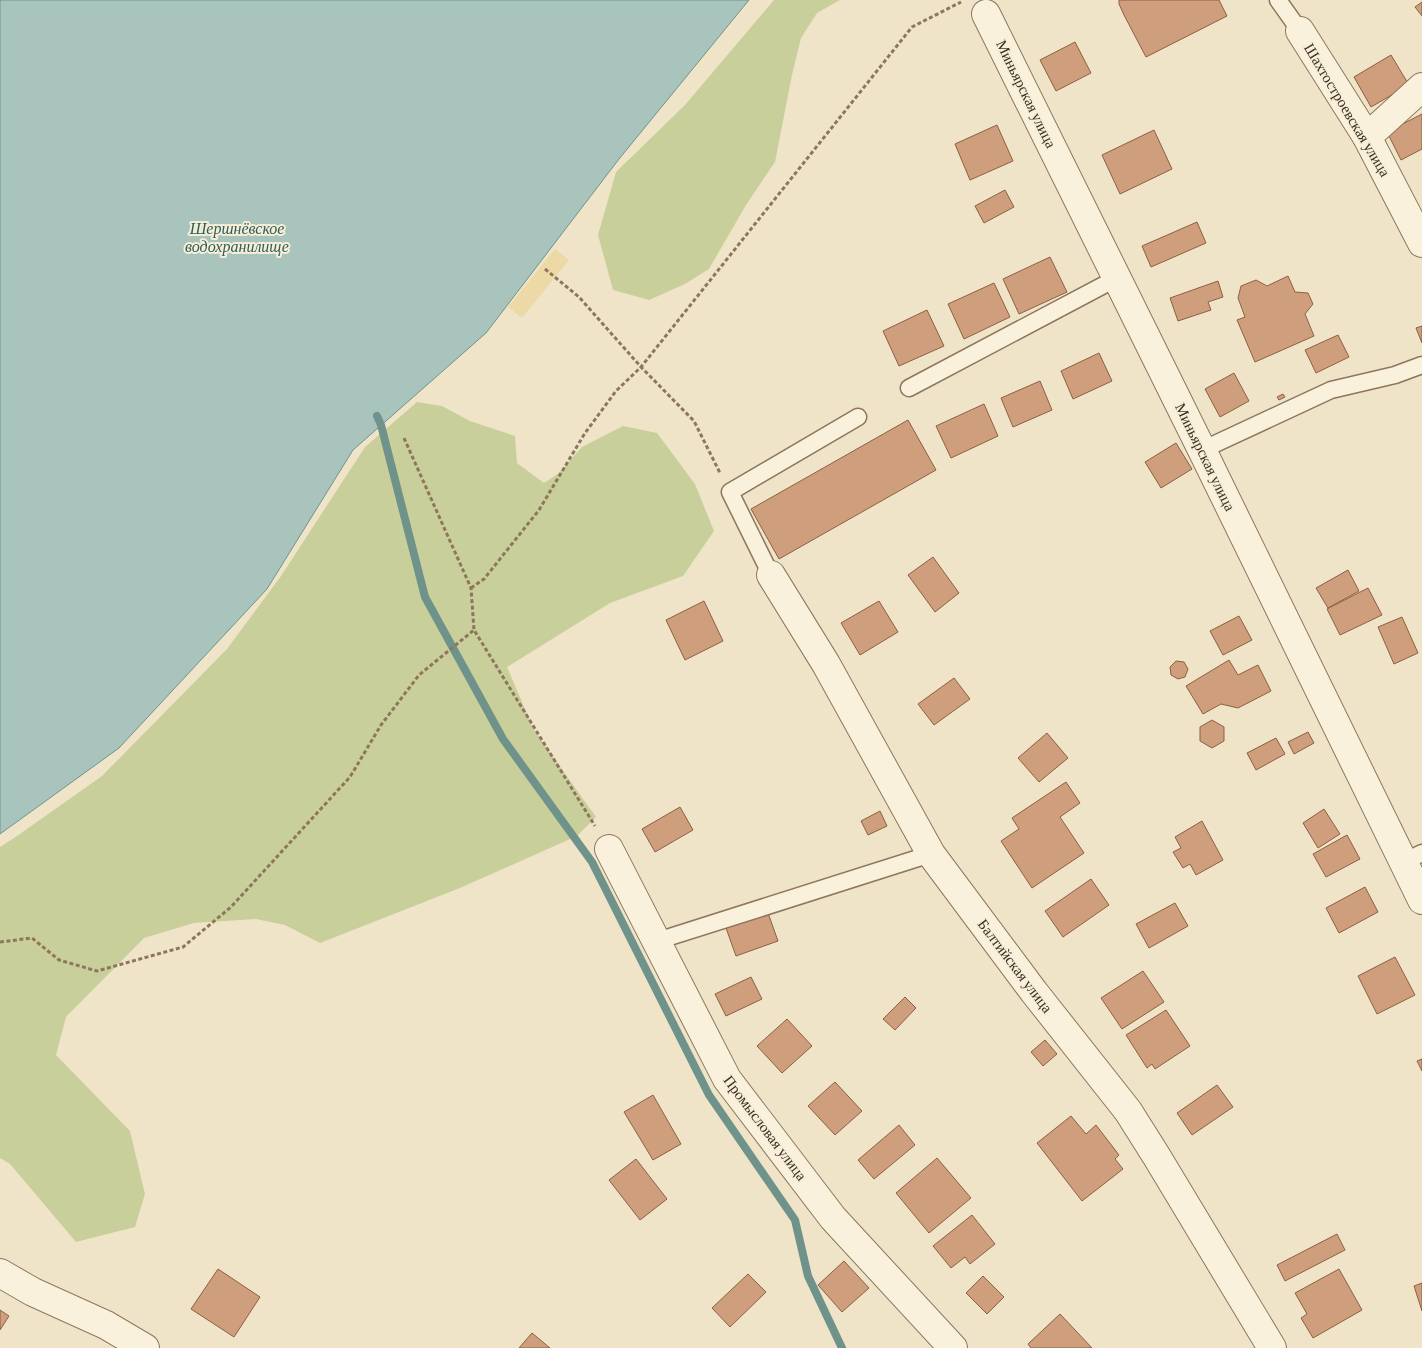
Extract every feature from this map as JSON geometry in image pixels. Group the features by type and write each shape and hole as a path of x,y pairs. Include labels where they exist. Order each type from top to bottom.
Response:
{"street":[{"name":"Миньярская улица","path":"977,8 1117,278 1202,450 1413,858 1422,900"},
{"name":"Шахтостроевская улица","path":"1300,31 1367,137 1422,244"},
{"path":"1367,137 1422,87"},
{"name":"Балтийская улица","path":"771,575 826,664 931,854 1034,992 1128,1110 1272,1348"},
{"name":"Промысловая улица","path":"610,849 727,1079 833,1218 953,1348"},
{"path":"0,1273 33,1292 106,1325 145,1348"}],"lane":[{"path":"1278,0 1300,31"},
{"path":"909,388 1117,278"},
{"path":"1202,450 1331,390 1395,375 1422,365"},
{"path":"771,575 730,492 858,417"},
{"path":"657,941 931,854"}],"path":[{"path":"471,588 484,579 539,510 585,433 616,390 641,367 912,27 960,2 977,8"},
{"path":"545,268 579,296 641,367 694,422 730,492"},
{"path":"404,438 471,588 474,630 610,849"},
{"path":"0,942 32,938 59,960 97,971 182,947 231,907 350,777 381,725 419,674 474,630"}],"green space":[{"path":"774,0 840,0 817,13 801,38 775,162 746,205 709,269 685,284 649,300 613,290 598,235 616,172 685,105"},
{"path":"417,402 442,406 470,421 515,436 517,463 544,483 559,473 582,447 623,426 657,433 695,484 714,531 683,576 610,603 507,667 534,730 596,817 577,836 460,888 320,943 285,925 256,919 194,923 144,938 66,1017 56,1055 130,1131 145,1194 135,1227 76,1242 10,1164 0,1158 0,847 102,776 227,649 281,576 365,447"}],"sand":[{"path":"555,249 569,260 522,318 508,307"}],"water":[{"name":"Шершнёвское водохранилище","path":"0,0 749,0 619,159 486,333 353,450 267,589 119,748 0,834"}],"building":[{"path":"1119,0 1219,0 1227,16 1146,57 1124,15"},
{"path":"1422,2 1422,16 1415,7"},
{"path":"1075,42 1091,73 1056,91 1040,60"},
{"path":"1391,55 1409,85 1371,107 1354,77"},
{"path":"1422,114 1422,149 1401,160 1387,132"},
{"path":"997,125 1013,161 970,180 955,144"},
{"path":"1154,130 1172,169 1120,194 1102,155"},
{"path":"1005,190 1014,207 984,223 975,206"},
{"path":"1197,222 1206,243 1151,267 1142,246"},
{"path":"1050,257 1067,292 1019,314 1003,279"},
{"path":"1288,276 1295,292 1308,293 1313,304 1305,314 1314,336 1255,362 1237,320 1245,317 1238,298 1241,286 1256,280 1267,286"},
{"path":"1218,281 1223,297 1208,302 1211,310 1178,321 1170,298"},
{"path":"994,283 1010,317 964,339 948,304"},
{"path":"927,310 944,346 899,366 883,331"},
{"path":"1422,326 1422,343 1416,328"},
{"path":"1338,335 1349,357 1316,373 1305,350"},
{"path":"1099,353 1112,381 1073,399 1061,371"},
{"path":"1234,373 1249,401 1220,417 1205,389"},
{"path":"1040,381 1052,410 1013,427 1001,398"},
{"path":"1283,394 1285,397 1279,400 1277,397"},
{"path":"984,404 998,436 951,458 936,426"},
{"path":"908,420 936,470 779,559 751,509"},
{"path":"1176,443 1192,469 1161,488 1145,462"},
{"path":"933,557 959,593 935,612 908,575"},
{"path":"1348,570 1359,591 1328,608 1316,588"},
{"path":"1368,588 1382,615 1340,635 1327,609"},
{"path":"704,601 723,641 685,660 666,620"},
{"path":"879,601 898,632 860,655 841,623"},
{"path":"1239,616 1252,640 1223,655 1210,631"},
{"path":"1402,617 1418,653 1394,664 1378,627"},
{"path":"1229,660 1238,675 1258,665 1271,691 1238,708 1221,704 1203,714 1186,686"},
{"path":"1176,661 1184,662 1188,669 1185,677 1178,679 1171,675 1170,667"},
{"path":"954,678 970,699 934,725 918,704"},
{"path":"1212,720 1224,727 1224,741 1212,748 1200,741 1200,727"},
{"path":"1308,732 1314,743 1294,754 1288,742"},
{"path":"1047,733 1068,758 1039,782 1018,758"},
{"path":"1276,738 1285,754 1256,770 1247,753"},
{"path":"1066,782 1080,803 1060,817 1084,853 1032,888 1001,841 1019,829 1012,818"},
{"path":"680,807 693,830 655,852 642,829"},
{"path":"1324,809 1340,834 1318,848 1303,823"},
{"path":"880,811 887,826 868,835 861,821"},
{"path":"1202,821 1223,860 1196,875 1190,864 1183,868 1173,852 1181,848 1175,837"},
{"path":"1347,835 1360,859 1326,877 1313,854"},
{"path":"1091,879 1109,905 1063,937 1045,911"},
{"path":"1365,887 1378,912 1339,933 1326,908"},
{"path":"1175,903 1188,926 1149,948 1136,924"},
{"path":"768,913 778,941 736,956 726,928"},
{"path":"1395,957 1415,995 1377,1014 1358,976"},
{"path":"1143,971 1164,1002 1122,1029 1101,998"},
{"path":"751,977 762,999 726,1016 715,994"},
{"path":"905,997 916,1008 895,1030 883,1019"},
{"path":"1166,1010 1190,1046 1155,1069 1152,1064 1147,1068 1126,1035"},
{"path":"787,1019 812,1046 782,1073 757,1046"},
{"path":"1045,1040 1057,1054 1043,1066 1031,1052"},
{"path":"1422,1059 1422,1071 1417,1061"},
{"path":"835,1082 862,1111 835,1135 808,1106"},
{"path":"1217,1085 1233,1107 1192,1135 1177,1113"},
{"path":"653,1095 681,1144 653,1160 624,1112"},
{"path":"1071,1116 1086,1134 1096,1125 1119,1155 1115,1159 1123,1169 1082,1201 1037,1143"},
{"path":"899,1125 915,1145 874,1179 858,1160"},
{"path":"937,1158 971,1198 929,1233 896,1193"},
{"path":"636,1159 667,1199 640,1220 609,1180"},
{"path":"972,1215 995,1244 970,1264 965,1257 951,1268 933,1246"},
{"path":"1337,1234 1345,1250 1285,1281 1277,1265"},
{"path":"844,1261 869,1288 842,1312 818,1285"},
{"path":"218,1269 260,1297 234,1337 191,1309"},
{"path":"1339,1269 1362,1310 1313,1338 1301,1318 1307,1314 1295,1293"},
{"path":"748,1274 766,1292 730,1327 712,1308"},
{"path":"983,1276 1004,1297 987,1314 966,1293"},
{"path":"1422,1283 1422,1311 1414,1286"},
{"path":"0,1310 9,1316 0,1330"},
{"path":"1060,1314 1092,1348 1031,1348 1028,1344"},
{"path":"532,1333 550,1348 519,1348"}],"waterway":[{"path":"377,416 381,425 425,597 503,739 592,862 709,1095 795,1220 808,1276 842,1348"}]}
